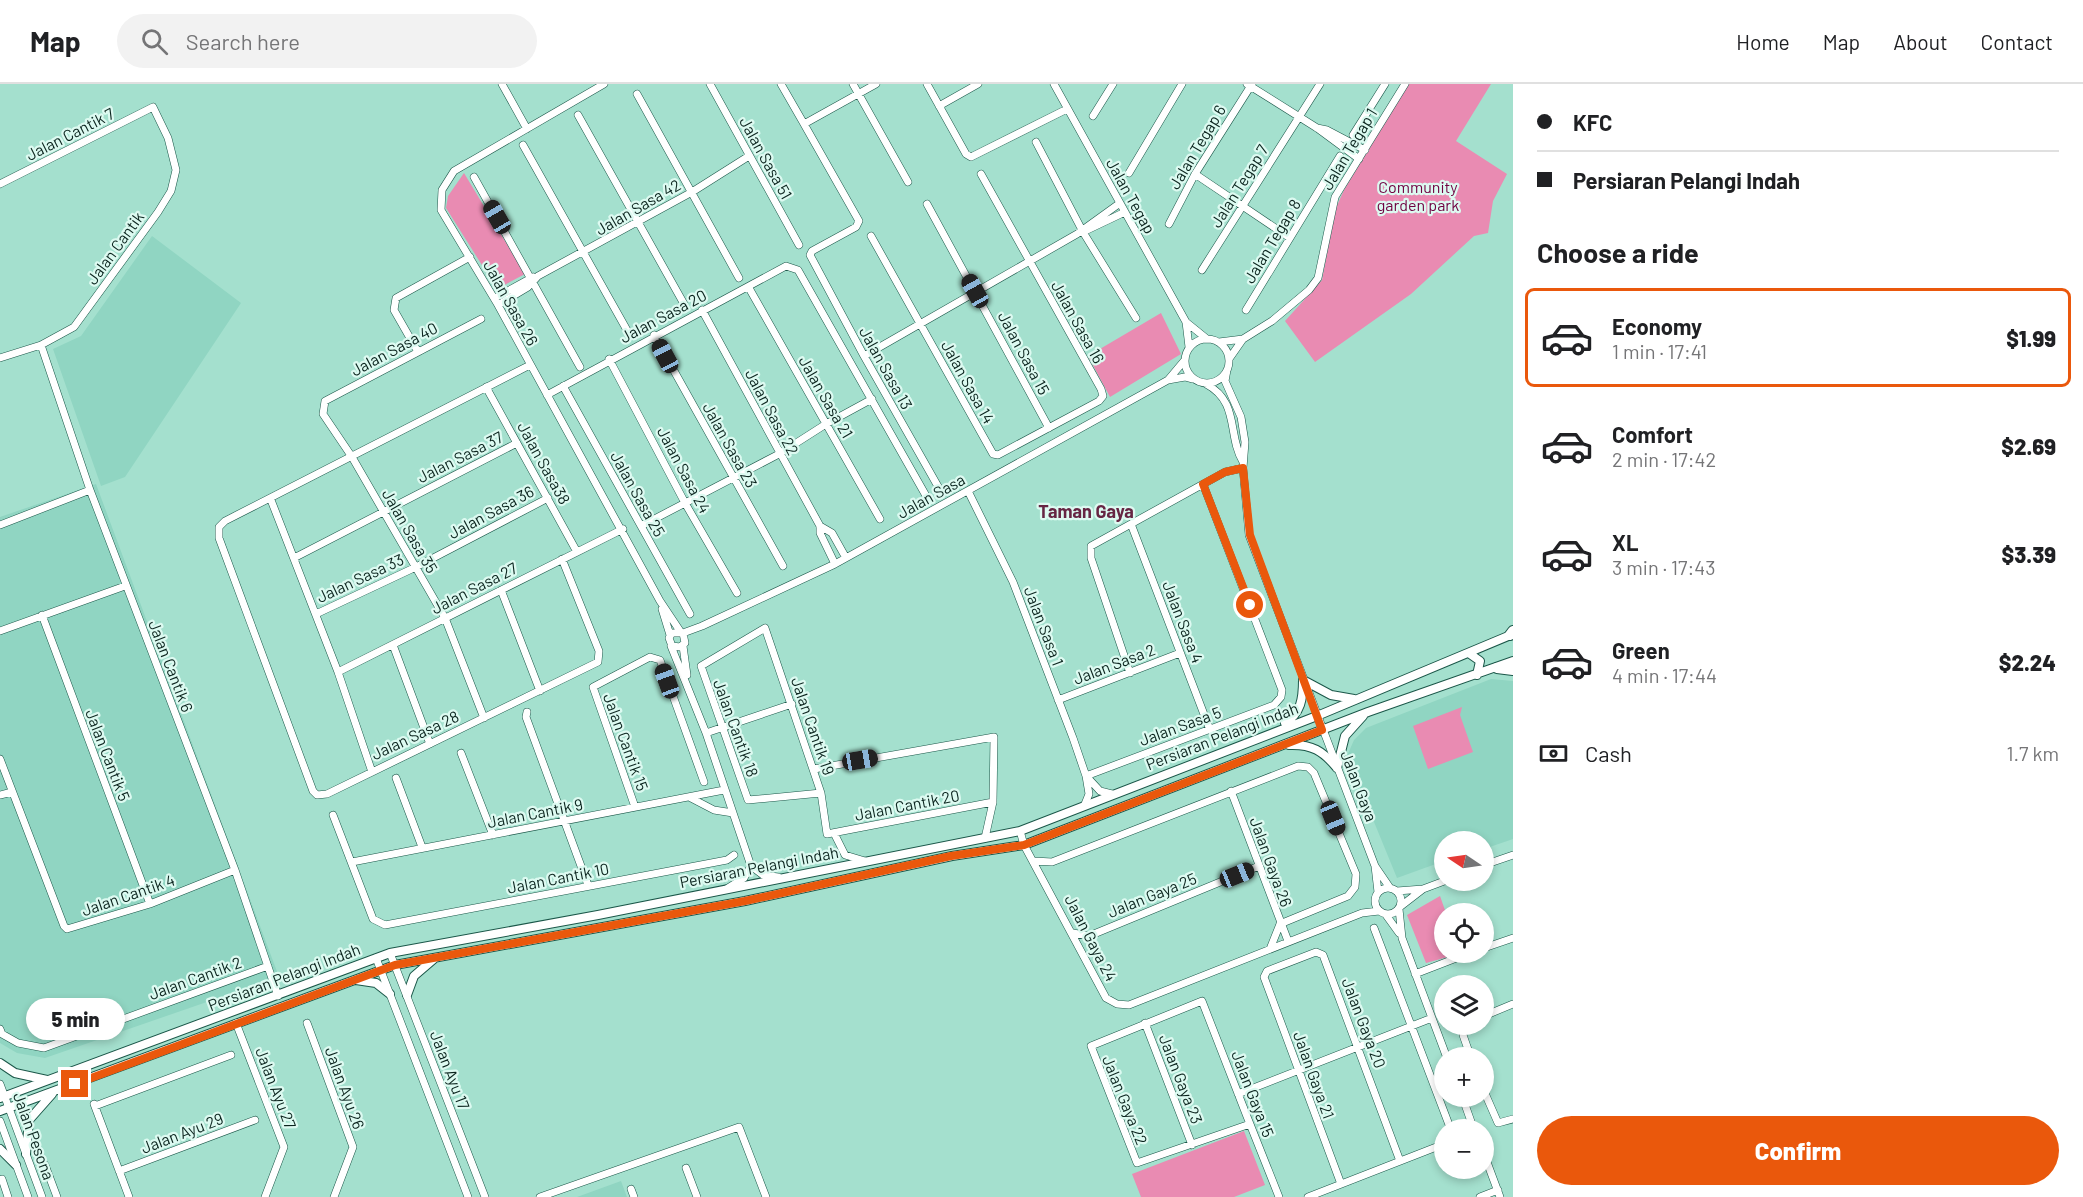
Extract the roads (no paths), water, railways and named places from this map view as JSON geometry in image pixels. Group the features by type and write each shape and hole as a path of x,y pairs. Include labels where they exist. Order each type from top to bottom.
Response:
{"highway":[{"path":"1497,668 1513,670"}],"main road":[{"name":"Persiaran Pelangi Indah","path":"2,1097 390,953 1020,831 1084,804 1360,699 1470,654 1512,633"},
{"path":"1470,654 1480,661 1477,675"},
{"name":"Persiaran Pelangi Indah","path":"0,1111 395,965 745,901 951,856 1024,845 1368,712 1513,661"},
{"path":"1273,731 1294,717 1303,695 1303,680 1331,695 1360,699"},
{"path":"1337,768 1345,736 1352,726 1368,712"},
{"path":"1283,745 1314,747 1324,752 1337,768"},
{"path":"407,995 414,976 435,958"},
{"path":"355,980 376,983 390,994"},
{"path":"278,996 280,1001 290,1004"},
{"path":"0,1064 15,1073 47,1080"},
{"path":"26,1154 29,1120 54,1091"},
{"path":"0,1149 16,1165"}],"street":[{"path":"502,84 527,129"},
{"name":"Jalan Sasa 26","path":"604,84 454,171 445,182 440,198 441,210 496,302 660,601 681,632 689,687"},
{"name":"Jalan Sasa 51","path":"710,84 799,246"},
{"path":"781,84 804,124 876,84"},
{"path":"853,84 908,182"},
{"path":"927,84 966,154 976,157 1067,109"},
{"path":"939,106 978,84"},
{"name":"Jalan Tegap","path":"1054,84 1186,322 1207,339"},
{"path":"1093,116 1113,84"},
{"path":"1129,173 1182,84"},
{"name":"Jalan Tegap 7","path":"1202,270 1320,84"},
{"path":"1353,135 1385,84"},
{"name":"Jalan Tegap 1","path":"1229,359 1243,339 1272,321 1309,290 1318,278 1322,268 1331,209 1405,84"},
{"path":"1250,85 1317,128 1359,159"},
{"name":"Jalan Tegap 6","path":"1168,224 1195,174 1250,85"},
{"path":"637,94 739,278"},
{"name":"Jalan Cantik 7","path":"0,184 153,107"},
{"name":"Jalan Cantik","path":"0,358 41,345 74,327 171,191 176,170 168,138 153,107"},
{"path":"578,115 684,304"},
{"name":"Jalan Sasa 13","path":"804,124 858,218 855,227 812,251 811,258 940,490"},
{"path":"1317,128 1326,129 1365,150"},
{"path":"1036,142 1081,232 1136,318"},
{"path":"523,145 628,332"},
{"name":"Jalan Sasa 42","path":"496,302 692,192 748,156"},
{"name":"Jalan Tegap 8","path":"1246,310 1340,156"},
{"name":"Jalan Sasa 16","path":"981,174 1103,396 1049,428"},
{"path":"1195,174 1290,237"},
{"path":"474,177 534,279 579,367"},
{"path":"1081,232 1120,203"},
{"name":"Jalan Sasa 15","path":"927,204 1049,428"},
{"path":"864,356 919,322 1028,261 1081,232 1125,212"},
{"name":"Jalan Sasa 14","path":"871,236 993,454 998,455 1049,428"},
{"path":"418,352 394,309 396,298 470,257"},
{"name":"Jalan Sasa 20","path":"547,395 609,359 749,288 786,266 798,270 872,399"},
{"name":"Jalan Sasa 21","path":"749,288 880,519"},
{"name":"Jalan Sasa 22","path":"702,310 819,526 835,564"},
{"name":"Jalan Sasa 40","path":"322,407 325,401 481,319"},
{"name":"Jalan Tegap","path":"1186,322 1189,347"},
{"name":"Jalan Sasa 23","path":"654,335 731,477 783,566"},
{"path":"1243,465 1246,453 1241,417 1225,381 1229,359 1219,342 1207,339 1197,341 1189,347 1184,361 1188,374 1193,379 1215,388 1233,421 1238,454 1243,465 1250,535 1317,716"},
{"name":"Jalan Tegap 1","path":"1219,342 1243,339"},
{"name":"Jalan Cantik 6","path":"41,345 90,490 235,870 278,996"},
{"name":"Jalan Sasa 24","path":"609,359 685,503 737,593"},
{"name":"Jalan Sasa","path":"1168,380 1184,361"},
{"path":"372,772 327,794 317,795 305,769 219,538 219,527 225,521 271,500 530,365"},
{"path":"1206,384 1214,382 1227,370"},
{"name":"Jalan Sasa","path":"670,635 702,626 835,564 1168,380 1185,377 1193,379"},
{"name":"Jalan Sasa 25","path":"563,386 690,614"},
{"name":"Jalan Sasa38","path":"486,387 577,552"},
{"path":"641,526 731,477 779,454 826,424 872,399 926,494"},
{"name":"Jalan Sasa 35","path":"322,407 323,414 352,456 445,618 484,718"},
{"name":"Jalan Sasa 37","path":"294,558 517,443"},
{"path":"1130,673 1091,558 1090,549 1095,543 1225,472 1243,465"},
{"name":"Jalan Sasa 5","path":"1086,776 1274,705 1281,697 1282,690 1272,662 1203,484"},
{"path":"0,525 90,490"},
{"name":"Jalan Sasa 1","path":"968,491 1013,582 1058,700 1086,776 1089,794 1084,804"},
{"name":"Jalan Sasa 36","path":"416,567 548,498"},
{"name":"Jalan Sasa 28","path":"271,500 338,672 372,772 540,691 600,659 562,559"},
{"name":"Jalan Sasa 4","path":"1131,524 1210,730"},
{"name":"Jalan Sasa 22","path":"819,526 832,534 846,558"},
{"name":"Jalan Sasa 27","path":"338,672 622,529"},
{"name":"Jalan Sasa 33","path":"316,614 416,567"},
{"path":"0,631 125,586"},
{"path":"501,590 540,691"},
{"name":"Jalan Sasa 26","path":"660,601 670,635 670,643"},
{"name":"Jalan Cantik 5","path":"42,615 150,904"},
{"name":"Jalan Sasa","path":"684,643 702,626"},
{"name":"Jalan Cantik 19","path":"765,628 814,769 830,834"},
{"name":"Jalan Cantik 18","path":"765,628 701,666 721,727 748,800 821,793"},
{"path":"670,643 674,647 684,643"},
{"path":"670,643 706,733 751,866 763,875 783,878"},
{"path":"393,645 430,744"},
{"name":"Jalan Sasa 2","path":"1058,700 1180,653"},
{"name":"Jalan Cantik 15","path":"635,807 593,691 596,683 650,657 660,660 704,782"},
{"path":"706,733 792,704"},
{"path":"527,712 526,717 588,885"},
{"name":"Jalan Gaya","path":"1317,716 1375,866 1390,888"},
{"path":"814,769 994,737 993,802 985,838"},
{"path":"461,753 492,835"},
{"path":"0,759 12,792 0,795"},
{"path":"1034,861 1052,862 1298,766 1308,767 1314,773 1356,874 1356,887 1348,896 1280,924 1270,949"},
{"path":"1086,776 1100,791 1112,794"},
{"path":"396,778 422,847"},
{"name":"Jalan Cantik 9","path":"352,862 724,790"},
{"name":"Jalan Gaya 26","path":"1231,791 1288,941"},
{"name":"Jalan Cantik 4","path":"12,792 67,929 150,904 235,870"},
{"path":"689,797 714,810 733,813"},
{"name":"Jalan Cantik 20","path":"830,834 993,802"},
{"path":"333,815 352,862"},
{"name":"Jalan Gaya 24","path":"1020,831 1024,845 1043,875 1106,998 1117,1004 1129,1005 1362,913 1383,913"},
{"path":"830,834 845,855 865,861"},
{"name":"Jalan Cantik 10","path":"352,862 373,919 384,925 728,860 734,855"},
{"path":"1494,862 1513,855"},
{"path":"1043,875 1052,862"},
{"path":"724,890 744,878 751,866"},
{"name":"Jalan Gaya 25","path":"1089,936 1259,866"},
{"name":"Jalan Gaya","path":"1375,866 1378,892"},
{"path":"1434,885 1423,889 1397,891 1390,888 1378,892 1375,900 1402,938 1443,1047"},
{"path":"1383,913 1400,908 1423,889"},
{"path":"1397,891 1401,898 1402,938"},
{"name":"Jalan Gaya 24","path":"1362,913 1375,900"},
{"path":"1374,928 1447,1119"},
{"path":"1073,933 1089,936 1081,947"},
{"path":"1494,945 1513,938"},
{"name":"Jalan Gaya 20","path":"1265,974 1316,952 1322,953 1400,1161"},
{"name":"Jalan Ayu 17","path":"390,953 485,1197"},
{"name":"Jalan Ayu 17","path":"376,958 468,1197"},
{"path":"1416,974 1444,963"},
{"name":"Jalan Cantik 2","path":"0,1029 2,1034 18,1043 44,1048 268,966"},
{"name":"Jalan Gaya 21","path":"1265,974 1298,1071 1341,1184"},
{"name":"Jalan Gaya 22","path":"1202,1001 1093,1043 1090,1050 1136,1162 1141,1164 1250,1124"},
{"name":"Jalan Gaya 15","path":"1202,1001 1278,1197"},
{"path":"1494,1012 1513,1005"},
{"path":"1238,1094 1432,1018"},
{"name":"Jalan Ayu 27","path":"236,1023 284,1147 265,1197"},
{"name":"Jalan Ayu 26","path":"306,1023 353,1147 334,1197"},
{"name":"Jalan Gaya 23","path":"1145,1023 1192,1145"},
{"path":"129,1197 94,1105 231,1055"},
{"name":"Jalan Pesona","path":"0,1084 2,1097 9,1107 42,1197"},
{"path":"1491,1107 1498,1123 1513,1119"},
{"name":"Jalan Ayu 29","path":"119,1171 255,1120"},
{"name":"Jalan Pesona","path":"0,1121 28,1197"},
{"path":"540,1197 739,1127 766,1197"},
{"path":"1308,1197 1434,1148"},
{"path":"45,1165 57,1197"},
{"path":"686,1168 697,1197"},
{"path":"2,1179 9,1197"},
{"path":"1480,1197 1499,1194 1493,1179"},
{"path":"632,1189 634,1197"}],"district":[{"name":"Taman Gaya","path":"1086,512"}],"park label":[{"name":"Community garden park","path":"1418,196"}]}
